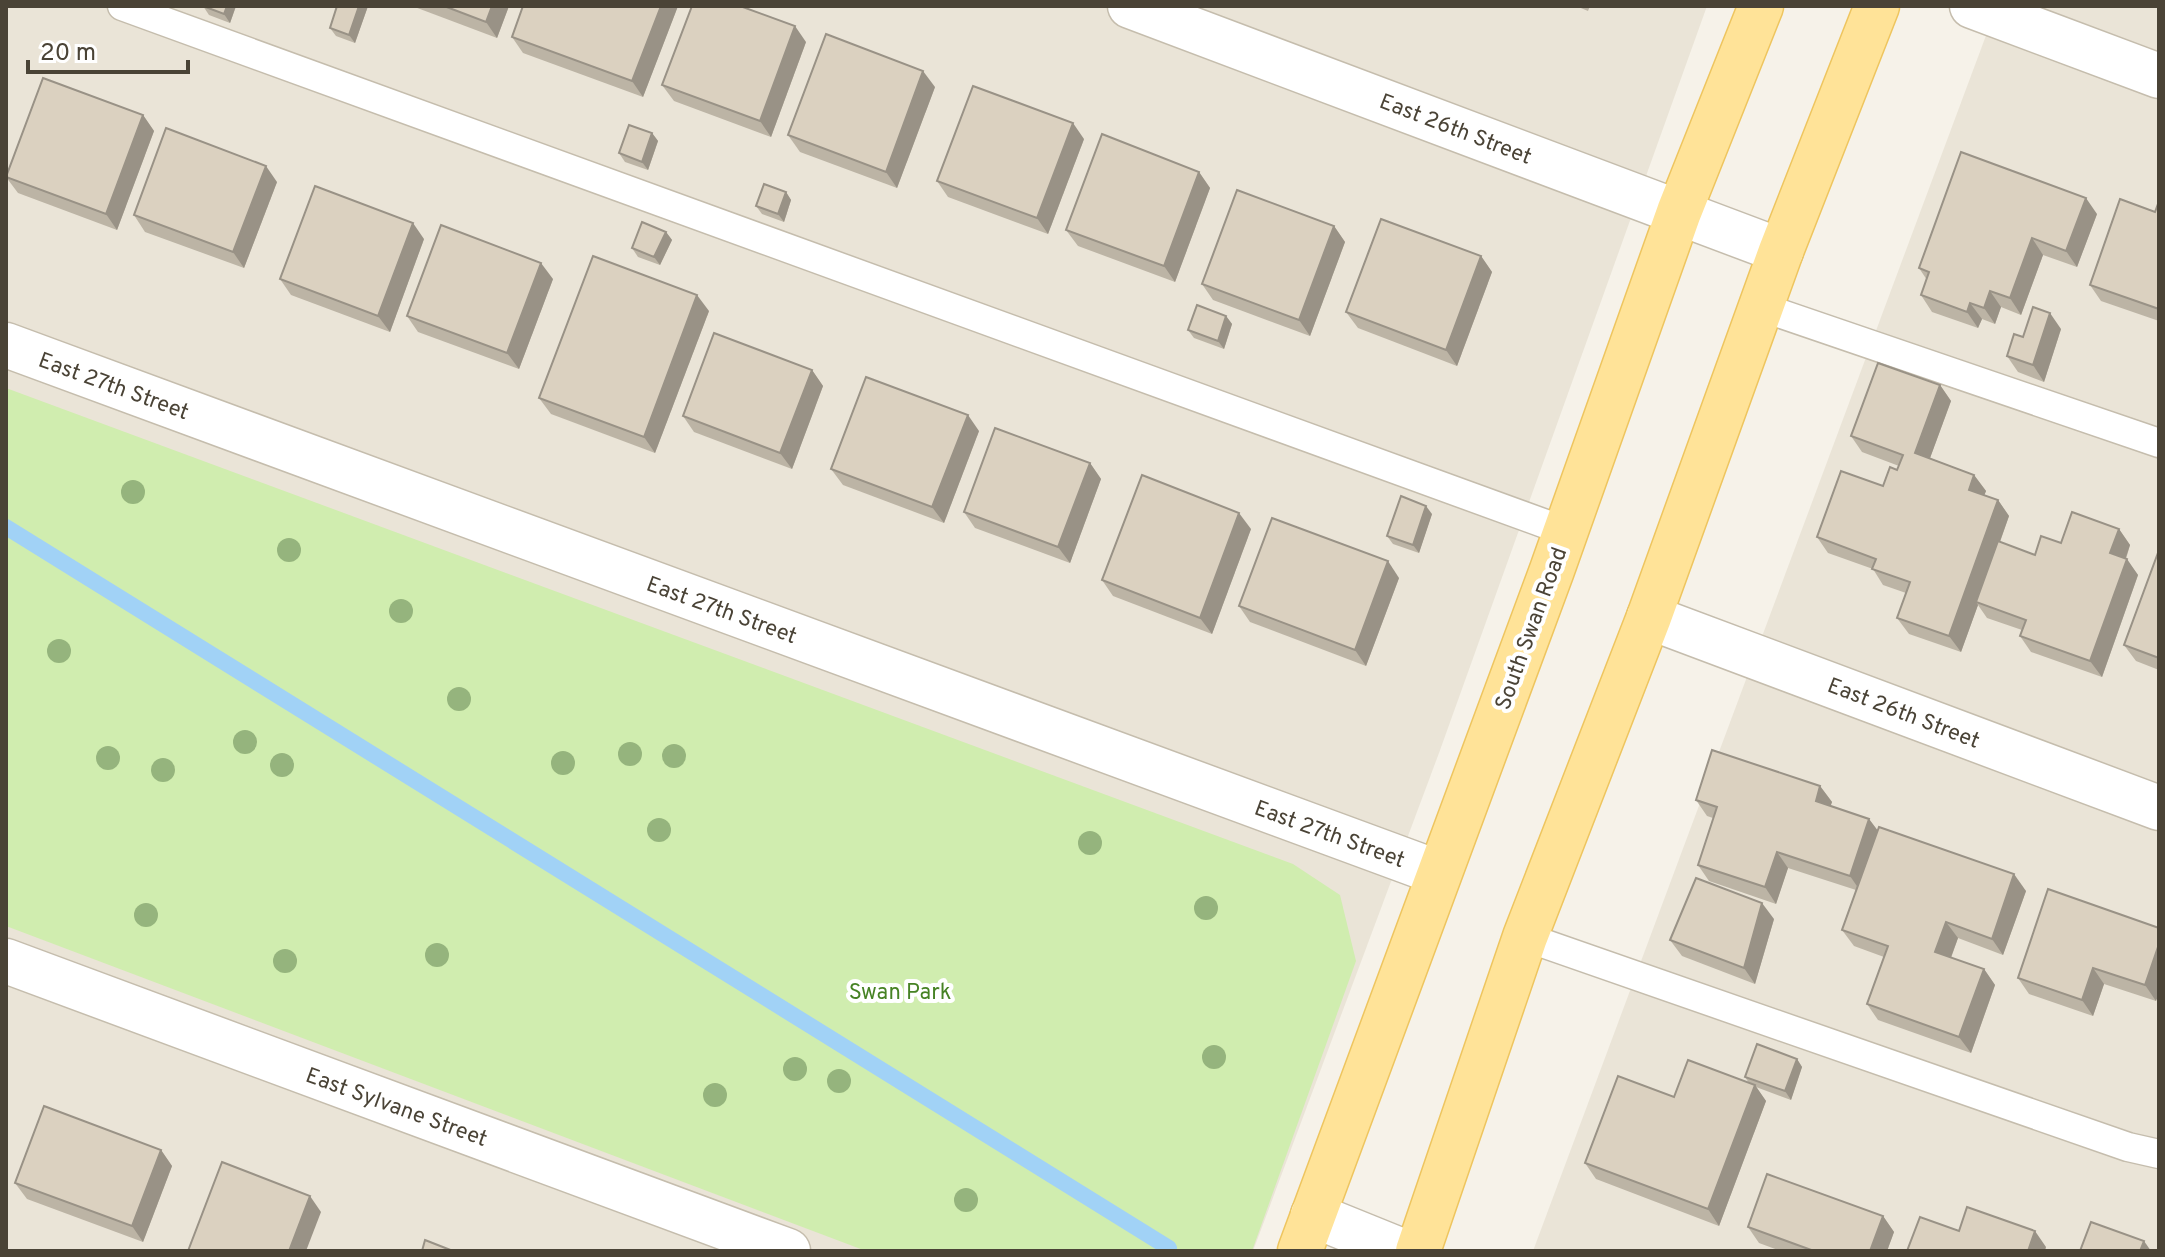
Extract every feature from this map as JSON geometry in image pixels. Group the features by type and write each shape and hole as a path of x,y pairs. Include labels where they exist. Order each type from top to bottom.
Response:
{"main road":[{"name":"South Swan Road","path":"1307,1233 1679,212 1761,6"},
{"path":"1418,1251 1525,937 1649,617 1781,251 1877,6"}],"street":[{"name":"East 26th Street","path":"1130,6 1781,251"},
{"path":"1972,6 2159,76"},
{"name":"East 27th Street","path":"6,345 1439,873"},
{"name":"East 26th Street","path":"1649,617 2159,808"},
{"name":"East Sylvane Street","path":"6,961 788,1251"},
{"path":"1307,1233 1402,1251"}],"lane":[{"path":"122,6 1565,531"},
{"path":"1761,307 2159,443"},
{"path":"1525,937 2128,1147 2159,1154"}],"shaded area":[{"path":"6,6 1707,6 1439,753 1253,1251 6,1251"},
{"path":"1997,6 2159,6 2159,1251 1533,1251"}],"green space":[{"name":"Swan Park","path":"6,388 1293,864 1340,895 1356,961 1252,1251 866,1251 6,926"}],"building":[{"path":"203,6 227,6 224,14"},
{"path":"337,6 359,6 349,35 330,28"},
{"path":"444,6 492,6 486,22"},
{"path":"523,6 661,6 632,81 512,37"},
{"path":"692,6 740,6 795,26 760,121 662,85"},
{"path":"826,34 923,71 886,172 788,135"},
{"path":"43,78 143,115 106,214 6,177"},
{"path":"973,86 1073,123 1037,218 937,181"},
{"path":"629,125 652,133 642,162 619,153"},
{"path":"166,128 266,166 233,252 134,215"},
{"path":"1102,134 1199,172 1164,266 1066,230"},
{"path":"1961,152 2086,198 2066,251 2032,238 2010,298 1990,291 1984,308 1970,303 1967,312 1921,295 1929,272 1919,268"},
{"path":"764,184 786,192 778,214 756,206"},
{"path":"315,186 413,223 378,316 280,279"},
{"path":"1237,190 1334,226 1299,320 1202,284"},
{"path":"2120,199 2155,212 2159,201 2159,309 2090,285"},
{"path":"1381,219 1481,256 1446,350 1346,312"},
{"path":"642,222 666,232 654,257 632,248"},
{"path":"441,225 541,263 507,353 407,316"},
{"path":"593,256 697,295 644,437 539,398"},
{"path":"1197,305 1226,316 1218,341 1188,330"},
{"path":"2033,307 2050,313 2033,365 2007,356 2014,334 2023,337"},
{"path":"714,333 812,370 780,453 683,416"},
{"path":"1878,363 1940,385 1915,453 1974,475 1969,490 1998,500 1949,636 1897,618 1910,582 1872,569 1876,559 1817,537 1841,471 1883,486 1890,467 1897,470 1903,455 1851,436"},
{"path":"866,377 968,415 932,507 831,469"},
{"path":"995,428 1090,463 1058,547 964,512"},
{"path":"1142,475 1239,513 1200,618 1102,580"},
{"path":"1401,496 1426,506 1413,545 1387,536"},
{"path":"2072,512 2119,529 2110,553 2127,559 2090,661 2020,636 2026,620 1976,602 1998,541 2035,555 2041,536 2061,543"},
{"path":"1272,518 1388,561 1355,650 1239,606"},
{"path":"2159,550 2159,658 2124,645"},
{"path":"1712,750 1820,786 1816,801 1869,819 1850,876 1777,852 1765,887 1698,865 1717,807 1696,800"},
{"path":"1879,827 2014,874 1992,939 1946,922 1935,952 1984,969 1959,1037 1867,1004 1888,946 1842,930"},
{"path":"1696,878 1762,903 1744,968 1670,940"},
{"path":"2048,889 2159,928 2159,944 2145,985 2093,968 2082,1000 2018,978"},
{"path":"1757,1044 1797,1059 1785,1091 1745,1077"},
{"path":"1688,1060 1755,1085 1708,1209 1585,1163 1618,1076 1674,1097"},
{"path":"44,1106 161,1150 132,1226 15,1183"},
{"path":"222,1162 310,1196 289,1251 188,1251"},
{"path":"1767,1174 1883,1216 1870,1251 1814,1251 1748,1227"},
{"path":"1967,1207 2035,1231 2028,1251 1907,1251 1920,1217 1959,1231"},
{"path":"2091,1222 2144,1241 2140,1251 2080,1251"},
{"path":"425,1240 453,1251 422,1251"}],"waterway":[{"path":"6,527 1169,1248"}]}
